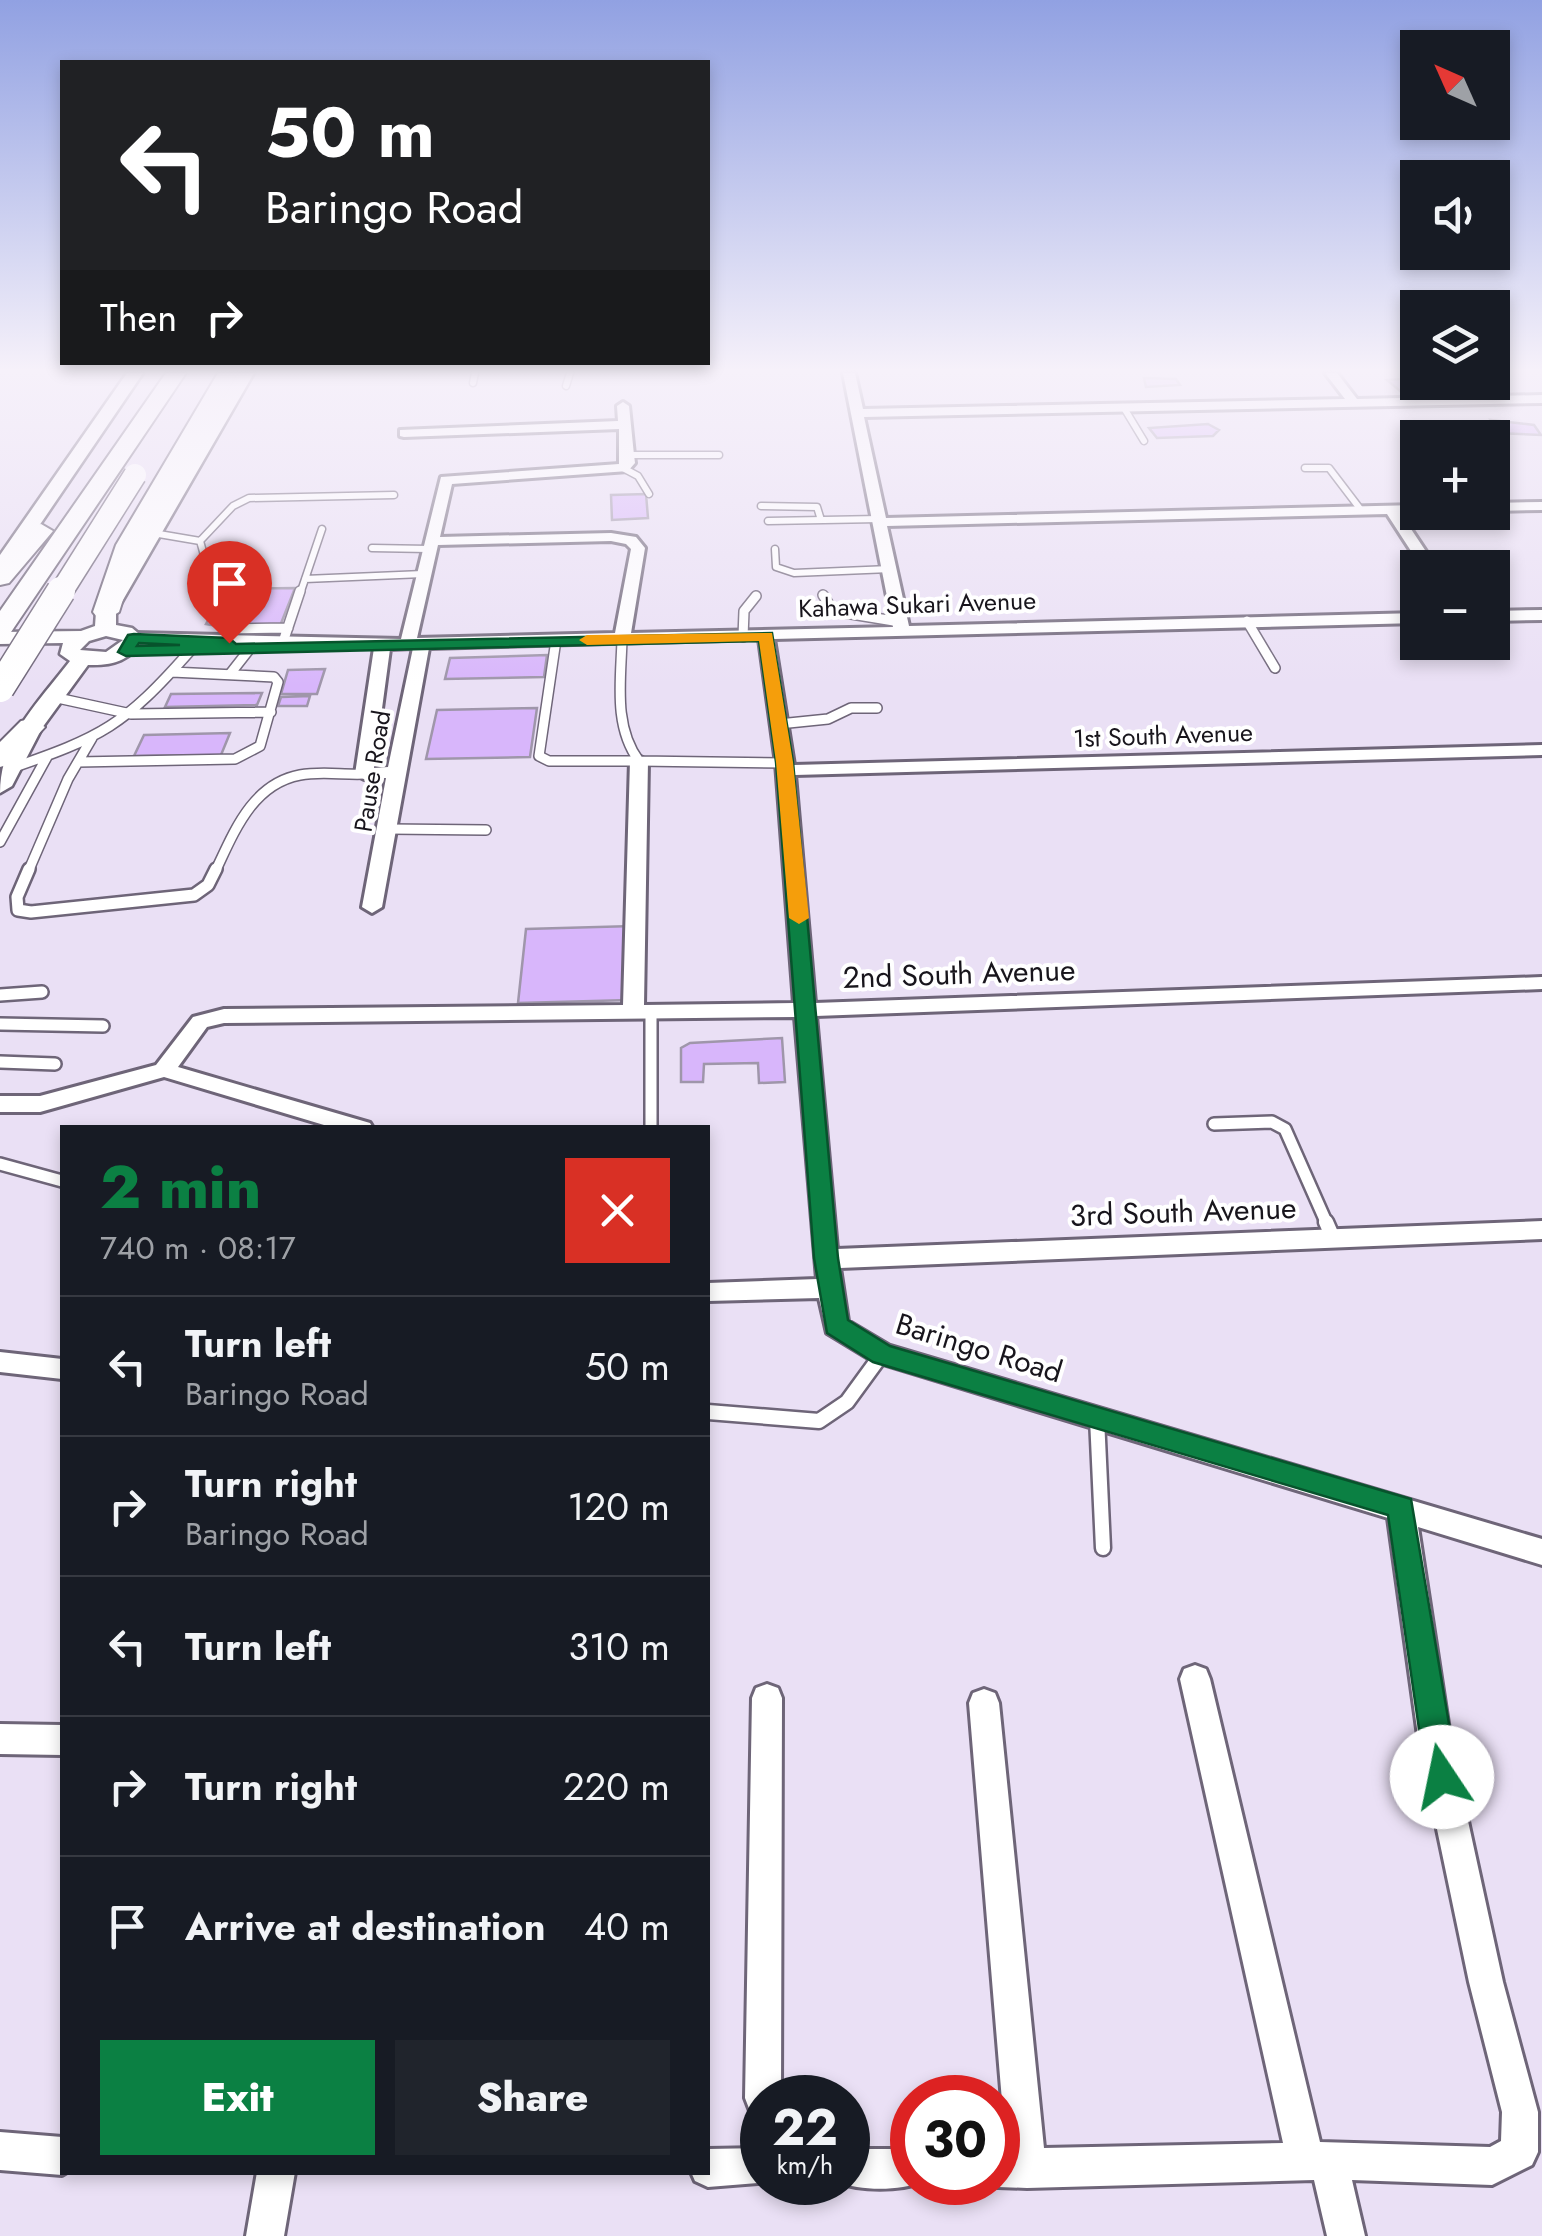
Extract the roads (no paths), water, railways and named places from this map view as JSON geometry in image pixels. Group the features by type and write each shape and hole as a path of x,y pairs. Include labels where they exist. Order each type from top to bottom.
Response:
{"highway":[{"path":"0,578 80,477"},
{"path":"0,630 100,477"},
{"path":"0,688 134,477"},
{"path":"105,621 128,545 168,477"},
{"path":"3,771 31,727"}],"main road":[{"path":"0,570 64,477"},
{"path":"31,727 53,698 78,648 105,621 185,477"},
{"path":"0,648 130,645 125,632 105,621"},
{"path":"0,638 78,648"}],"street":[{"name":"Pause Road","path":"372,906 390,829 423,574 446,480 471,477"},
{"path":"870,477 901,627"},
{"path":"1510,507 1542,506"},
{"path":"1391,510 1418,550"},
{"path":"879,520 1400,510"},
{"path":"430,545 611,537 631,540 638,548 622,639"},
{"path":"1510,616 1542,616"},
{"name":"Kahawa Sukari Avenue","path":"130,645 248,651 415,643 754,636 901,627 1400,618"},
{"name":"Kahawa Sukari Avenue","path":"130,645 286,635 358,645"},
{"name":"Baringo Road","path":"754,636 779,724 784,766 808,1010 826,1258 836,1326 882,1354 1542,1552"},
{"path":"383,644 364,774 397,772"},
{"name":"1st South Avenue","path":"784,766 1542,750"},
{"path":"638,761 642,1011"},
{"name":"2nd South Avenue","path":"164,1070 200,1022 224,1016 808,1010 1542,983"},
{"path":"0,1104 40,1104 164,1070 352,1125"},
{"name":"3rd South Avenue","path":"826,1258 1542,1230"},
{"path":"710,1292 831,1288"},
{"path":"0,1362 60,1369"},
{"path":"1020,2169 1317,2161 1492,2166 1519,2152 1520,2112 1486,1982 1434,1743 1401,1507"},
{"path":"1195,1679 1317,2161 1346,2236"},
{"path":"763,2075 767,1698"},
{"path":"984,1702 1006,2075"},
{"path":"0,1740 60,1740"},
{"path":"0,2152 60,2156"},
{"path":"710,2168 740,2167"},
{"path":"265,2236 276,2175"}],"lane":[{"path":"639,477 649,494"},
{"path":"1336,477 1361,510"},
{"path":"200,540 234,506 249,498 394,494"},
{"path":"761,506 817,507 821,520"},
{"path":"768,521 879,520"},
{"path":"286,635 322,528"},
{"path":"153,532 200,540"},
{"path":"200,540 227,636"},
{"path":"372,548 430,545"},
{"path":"775,548 776,567 782,571 890,569"},
{"path":"305,578 423,574"},
{"path":"823,594 832,611 901,627"},
{"path":"754,636 744,611 756,596"},
{"path":"1247,622 1275,668"},
{"path":"622,639 622,720 638,761"},
{"path":"556,640 539,756 549,761 784,766"},
{"path":"3,771 92,738 131,714 190,651"},
{"path":"230,674 248,651"},
{"path":"78,762 235,759 260,746 278,682 274,677 172,672"},
{"path":"53,698 131,714 271,712"},
{"path":"779,724 828,719 852,708 877,708"},
{"path":"92,738 17,897 18,910 32,912 194,895 208,885 258,792 275,782 301,775 364,774"},
{"path":"0,842 48,755"},
{"path":"390,829 486,830"},
{"path":"0,995 42,992"},
{"path":"642,1011 650,1125"},
{"path":"0,1024 103,1026"},
{"path":"0,1062 55,1064"},
{"path":"1214,1124 1272,1122 1285,1129 1333,1238"},
{"path":"0,1164 60,1180"},
{"path":"710,1412 819,1420 831,1417 842,1409 882,1354"},
{"path":"1097,1418 1103,1548"}]}
